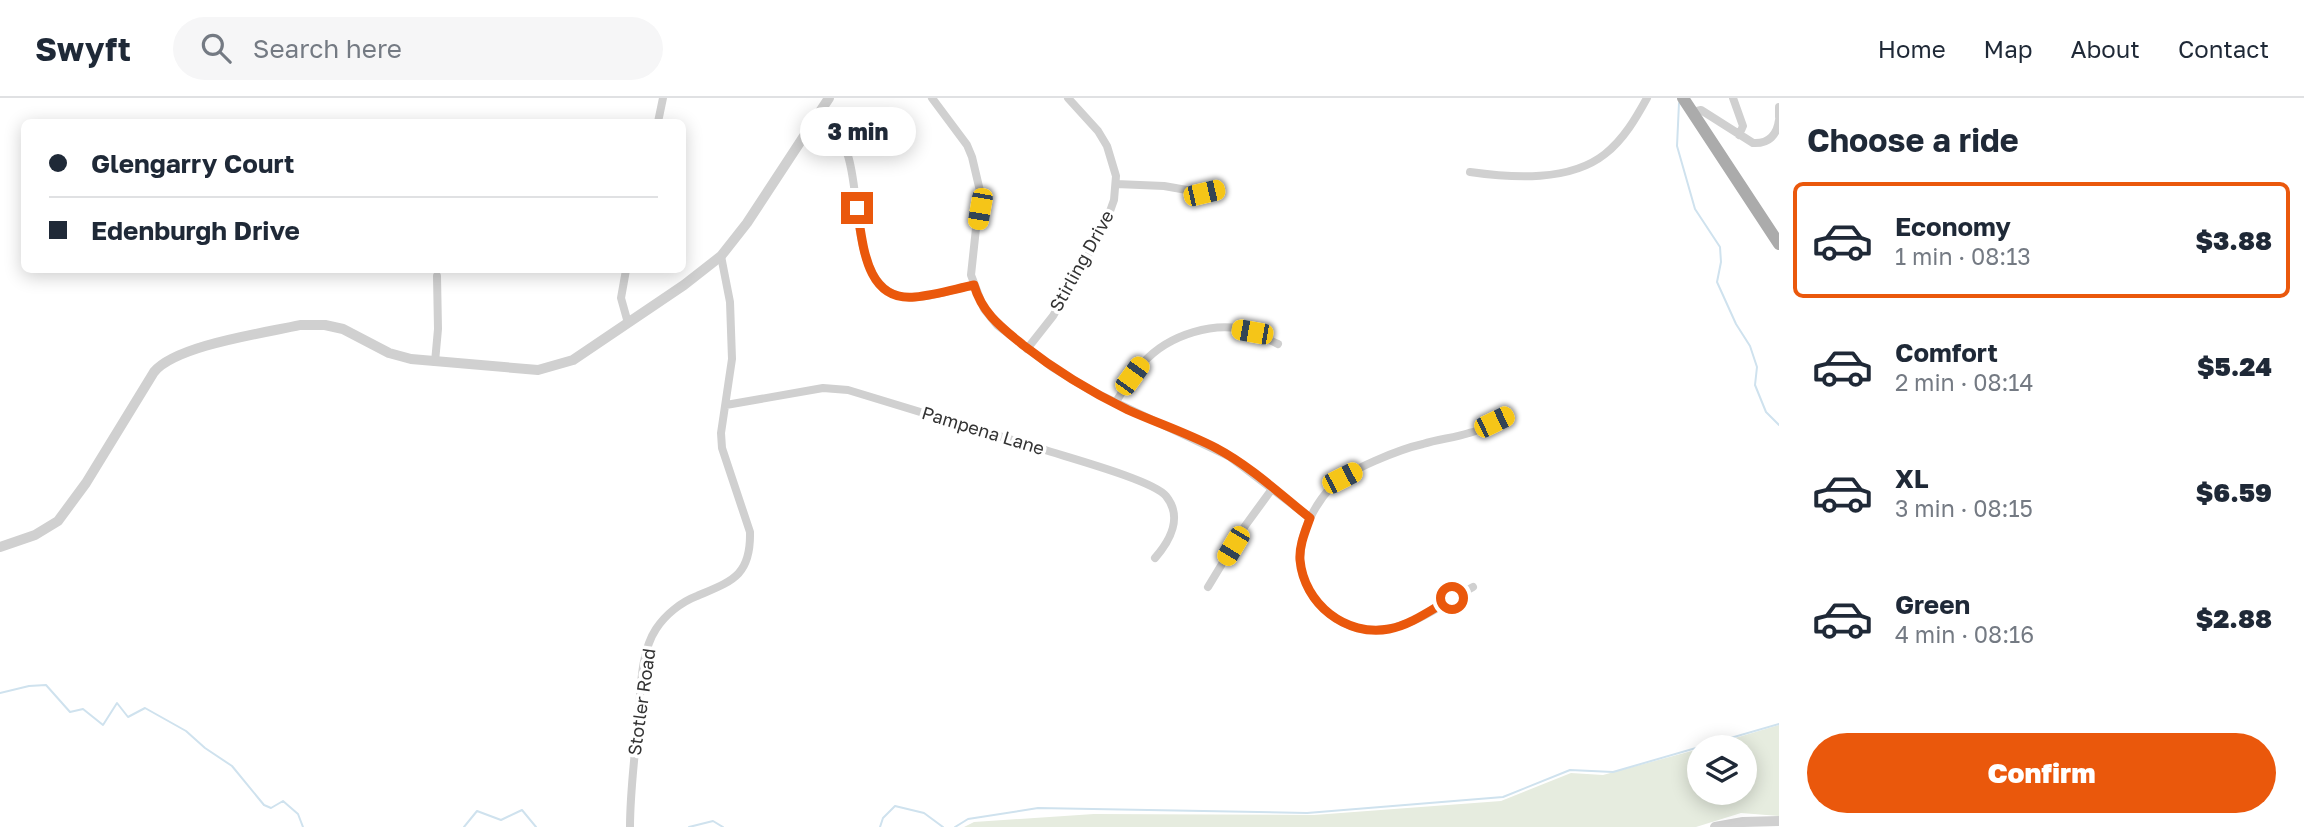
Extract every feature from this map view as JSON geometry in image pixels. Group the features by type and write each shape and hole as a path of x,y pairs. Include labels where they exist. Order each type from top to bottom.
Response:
{"main road":[{"path":"1683,98 1779,244"}],"street":[{"path":"659,119 663,98"},
{"path":"0,547 35,536 58,521 86,483 160,365 195,349 313,324 342,329 389,353 435,362 510,370 554,367 590,350 721,256 747,223 830,98"},
{"path":"933,98 967,145 977,174 980,209 971,275 984,309 997,325 1027,349 1090,390 1214,447 1310,518"},
{"name":"Stirling Drive","path":"1027,349 1053,316 1104,228 1114,200 1113,162 1107,146 1098,131 1068,98"},
{"path":"1470,172 1498,176 1537,176 1581,168 1605,154 1632,124 1647,98"},
{"path":"1733,98 1743,125 1739,135"},
{"path":"1693,112 1701,110 1752,143 1769,141 1778,129 1779,107"},
{"path":"817,117 837,134 848,155 867,262 877,282 895,295 904,297 974,285"},
{"path":"1115,184 1164,186 1204,193 1219,189"},
{"name":"Stotler Road","path":"630,827 631,778 643,674 651,639 661,623 682,604 729,583 739,575 748,555 750,532 722,448 721,433 732,359 730,302 721,256"},
{"path":"625,273 621,298 628,323"},
{"path":"435,362 438,329 437,276"},
{"path":"1115,403 1142,363 1179,336 1228,328 1252,332 1278,344"},
{"name":"Pampena Lane","path":"726,405 823,388 848,390 1103,468 1157,488 1171,504 1174,525 1171,537 1155,558"},
{"path":"1473,587 1398,626 1375,630 1343,623 1320,606 1304,577 1300,561 1301,548 1310,518 1324,496 1342,478 1419,444 1471,433 1508,415"},
{"path":"1208,587 1245,526 1272,489"},
{"path":"1715,827 1743,822 1779,821"}],"shaded area":[{"path":"1779,725 1779,816 1741,813 1696,827 964,827 974,822 1094,814 1314,815 1501,801 1571,773 1603,775 1687,752 1687,805 1757,805 1757,735 1745,735"}],"waterway":[{"path":"1679,103 1677,146 1695,209 1720,247 1721,262 1717,282 1736,324 1750,346 1757,367 1755,385 1766,412 1779,425"},
{"path":"0,693 46,685 70,712 83,709 103,725 117,703 128,717 145,708 186,731 232,766 264,805 271,808 283,801 298,814 303,827"},
{"path":"955,827 968,819 1038,808 1307,813 1503,797 1570,770 1613,772 1779,724"},
{"path":"880,827 883,818 895,806 924,813 943,827"},
{"path":"464,827 477,811 501,820 522,810 536,827"},
{"path":"689,827 713,821 723,827"}],"route":[{"path":"857,208 871,274 887,290 895,295 915,297 974,285 984,309 997,325 1052,367 1128,410 1214,447 1310,518 1303,536 1300,561 1311,592 1320,606 1333,617 1358,628 1388,629 1411,621 1452,598"}]}
